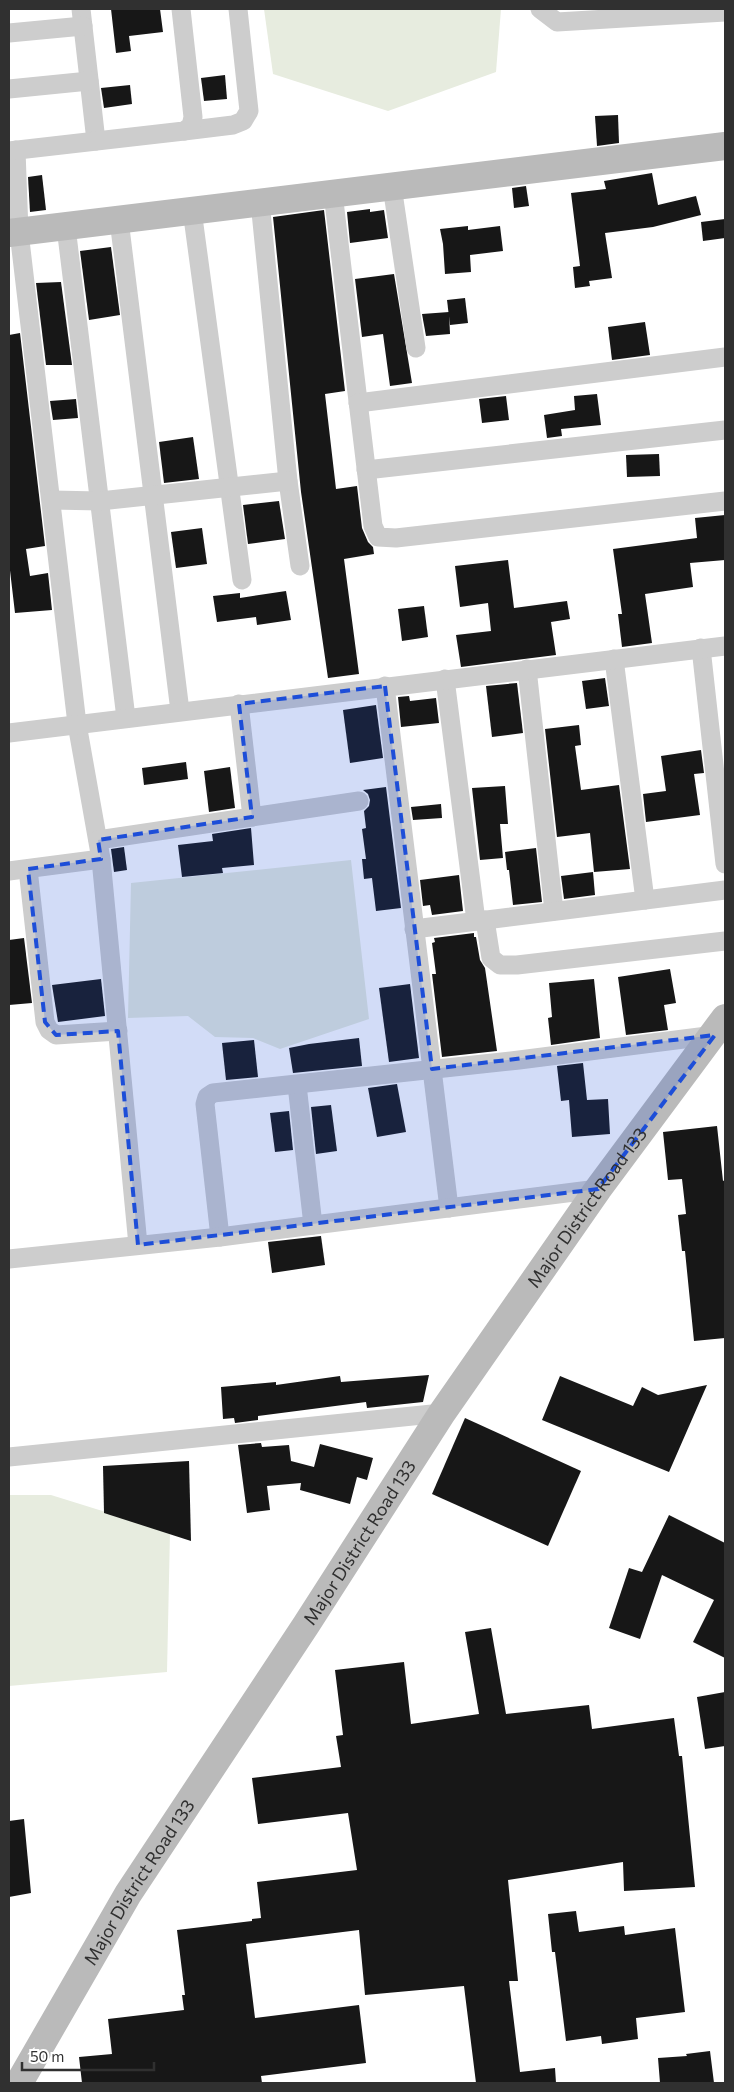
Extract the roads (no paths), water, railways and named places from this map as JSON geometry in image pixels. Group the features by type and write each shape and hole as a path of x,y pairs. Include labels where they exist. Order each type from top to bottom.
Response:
{"main road":[{"path":"14,233 725,146"},
{"name":"Major District Road 133","path":"19,2083 128,1894 306,1625 442,1413 598,1190 720,1026"}],"street":[{"path":"181,9 194,117 191,126 184,131"},
{"path":"138,1245 101,859 77,724 52,500 14,233 13,151 233,125 243,121 249,111 238,9"},
{"path":"540,9 557,22 669,12 725,12"},
{"path":"9,33 82,18 96,140"},
{"path":"9,89 89,81"},
{"path":"392,186 416,348"},
{"path":"333,193 366,470 375,533 378,538 383,539 725,501"},
{"path":"260,202 288,481 300,566"},
{"path":"192,210 242,580"},
{"path":"119,220 180,711"},
{"path":"66,227 126,718"},
{"path":"358,403 725,357"},
{"path":"366,470 725,430"},
{"path":"52,500 100,501 154,497 288,481"},
{"path":"9,733 725,646"},
{"path":"701,648 725,864"},
{"path":"614,658 645,900"},
{"path":"527,669 554,911"},
{"path":"445,679 480,921 491,958 500,965 517,965 725,941"},
{"path":"385,686 449,1208"},
{"path":"239,704 252,817"},
{"path":"98,840 359,801"},
{"path":"9,871 101,859"},
{"path":"28,869 45,1022 49,1030 56,1035 118,1031"},
{"path":"414,929 725,890"},
{"path":"220,1237 205,1104 207,1097 213,1093 432,1069 720,1026"},
{"path":"297,1085 313,1226"},
{"path":"9,1259 220,1237 598,1190"},
{"path":"9,1457 442,1413"}]}
